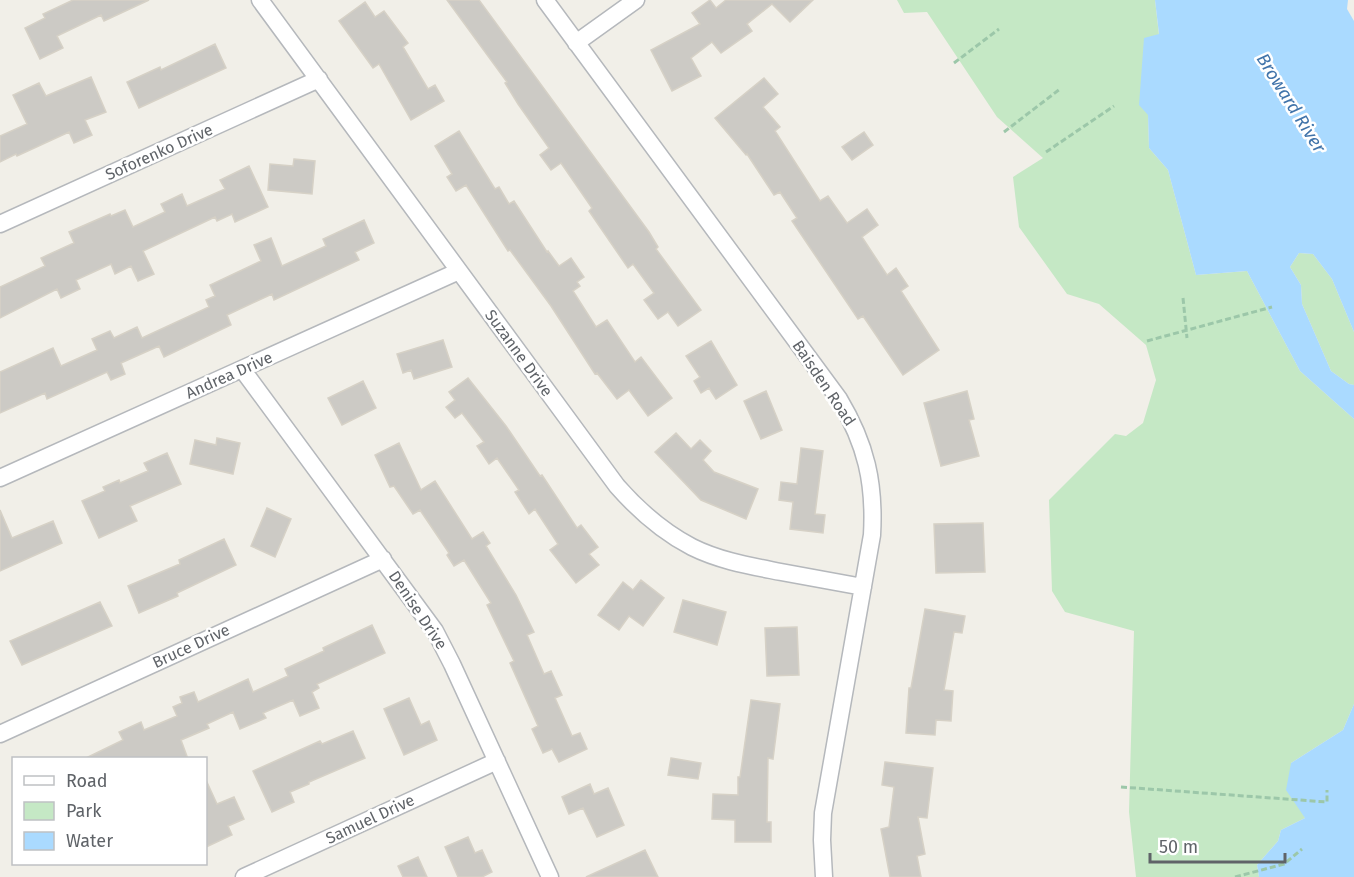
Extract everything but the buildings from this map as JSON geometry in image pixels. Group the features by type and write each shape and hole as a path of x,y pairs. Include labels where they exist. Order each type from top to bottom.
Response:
{"street":[{"name":"Suzanne Drive","path":"260,0 617,486 638,510 663,530 715,557 742,565 863,586"},
{"name":"Baisden Road","path":"545,0 839,399 853,423 865,452 874,507 872,535 823,813 824,877"},
{"path":"576,43 636,0"},
{"name":"Soforenko Drive","path":"0,224 319,79"},
{"name":"Andrea Drive","path":"0,478 459,271"},
{"name":"Denise Drive","path":"242,369 435,631 498,761 550,877"},
{"name":"Bruce Drive","path":"0,734 383,559"},
{"name":"Samuel Drive","path":"243,877 498,761"}],"path":[{"path":"954,63 999,30"},
{"path":"1004,132 1060,89"},
{"path":"1046,152 1114,106"},
{"path":"1183,298 1187,338"},
{"path":"1147,341 1272,307"},
{"path":"1121,787 1327,802 1327,790"},
{"path":"1235,877 1284,864 1302,849"}],"green space":[{"path":"897,0 1155,0 1159,35 1148,115 1149,148 1168,170 1196,275 1247,271 1300,371 1354,419 1354,704 1343,730 1291,763 1305,818 1281,830 1278,841 1257,865 1259,877 1136,877 1129,812 1134,631 1065,612 1052,591 1049,500 1115,434 1126,436 1143,423 1156,380 1146,345 1099,304 1067,294 1019,227 1013,177 1043,158 997,117 927,12 904,13"},
{"path":"1299,253 1313,254 1332,279 1354,332 1354,385 1331,371 1302,304 1301,285 1290,267"}],"water":[{"name":"Broward River","path":"1155,0 1348,0 1347,9 1354,21 1354,332 1332,279 1313,254 1299,253 1290,267 1301,285 1302,304 1331,371 1354,385 1354,419 1300,371 1247,271 1196,275 1168,170 1149,148 1148,115 1139,105 1144,38 1159,34"},
{"path":"1354,704 1354,877 1259,877 1257,865 1278,841 1281,830 1305,818 1286,790 1291,763 1343,730"}]}
